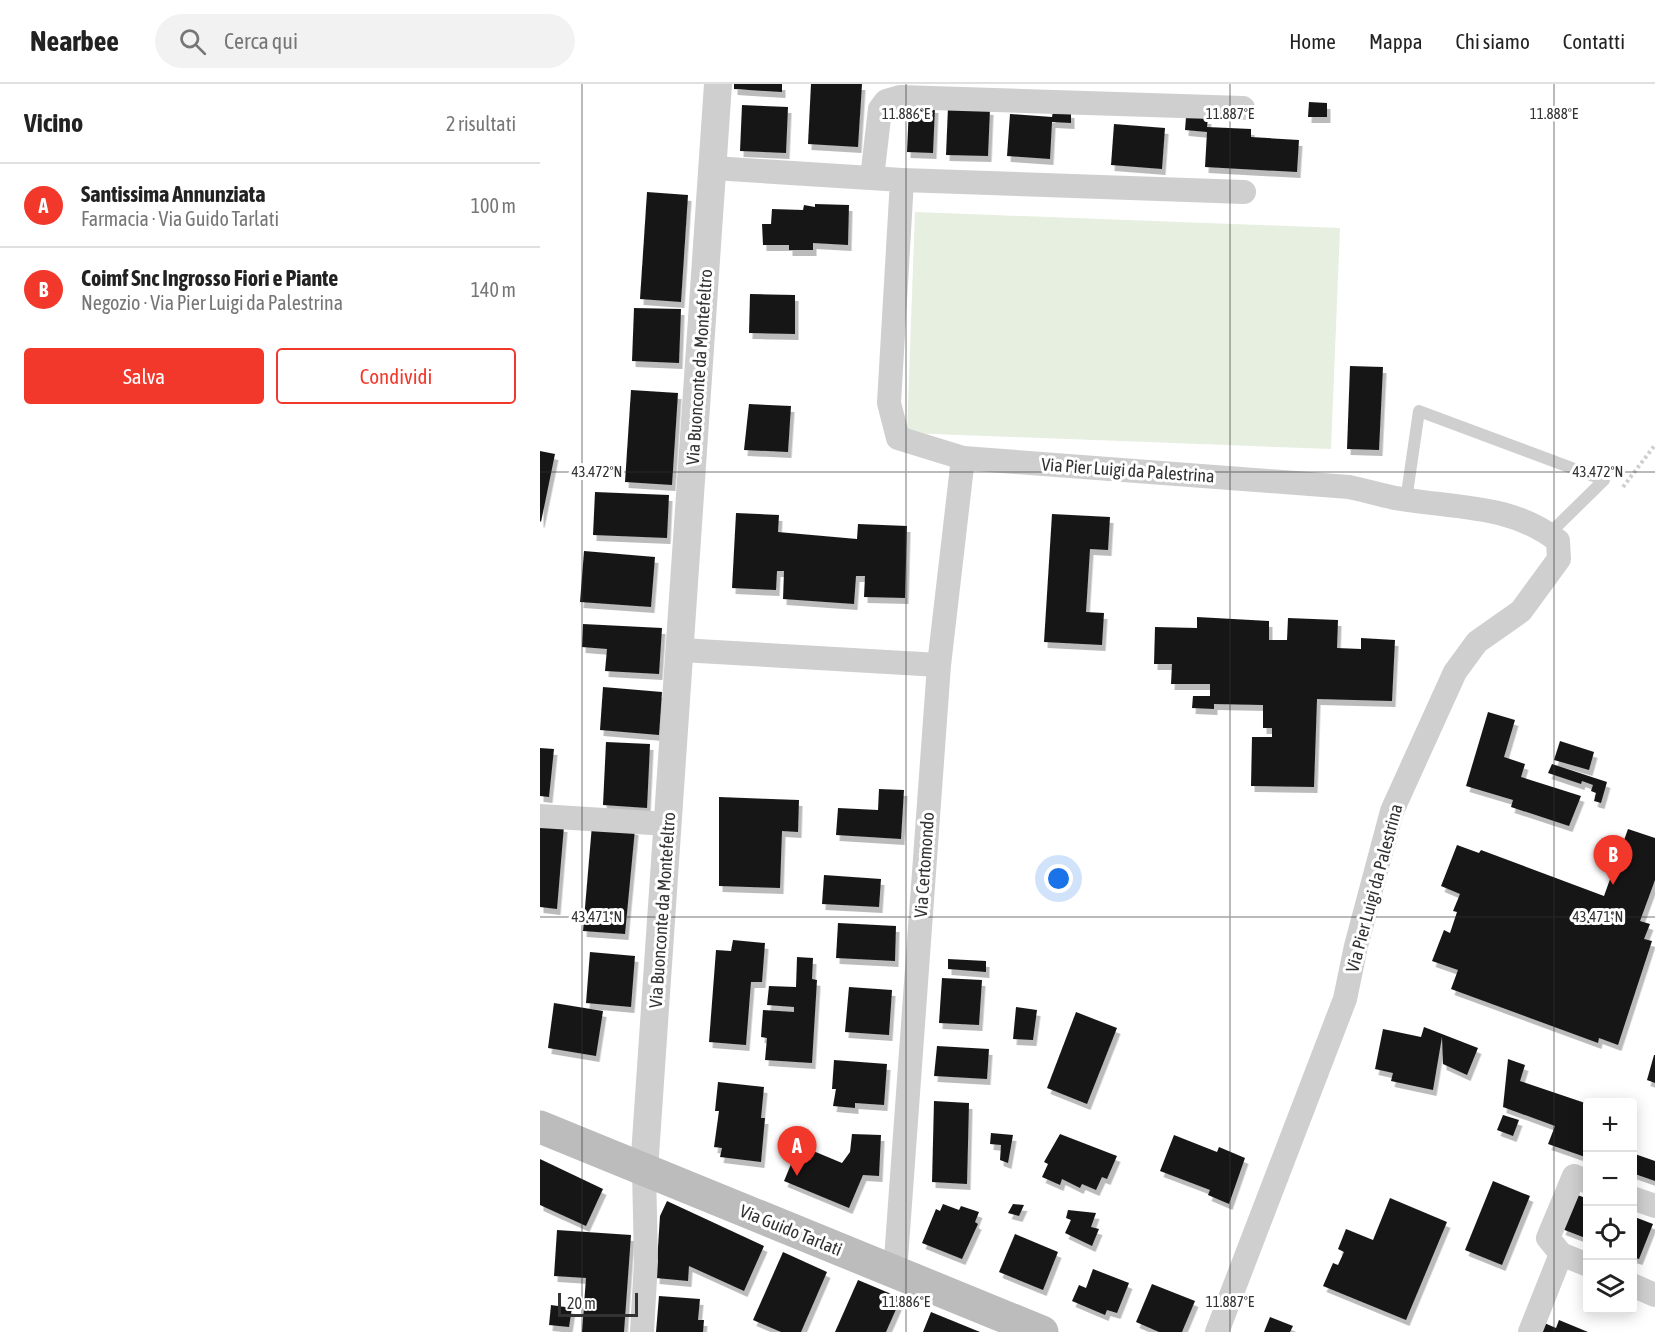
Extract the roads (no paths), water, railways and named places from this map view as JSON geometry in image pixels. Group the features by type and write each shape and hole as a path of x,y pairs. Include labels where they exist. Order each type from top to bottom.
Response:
{"main road":[{"name":"Via Guido Tarlati","path":"540,1127 1042,1332"}],"street":[{"name":"Via Buonconte da Montefeltro","path":"644,1170 718,84"},
{"path":"872,178 880,109 886,101 900,97 1243,108"},
{"path":"713,168 902,180 1244,192"},
{"name":"Via Pier Luigi da Palestrina","path":"902,180 889,403 898,438 963,458 1349,487 1406,500 1480,508 1536,524 1558,541 1559,560 1521,611 1477,642 1455,672 1392,811 1356,946 1345,999 1217,1332"},
{"name":"Via Certomondo","path":"895,1273 939,665 963,458"},
{"path":"681,650 939,665"},
{"path":"540,816 668,824"},
{"path":"642,1332 646,1261 644,1170"},
{"path":"1581,1179 1548,1238 1561,1254 1583,1263"},
{"path":"1637,1200 1655,1206"},
{"path":"1530,1332 1561,1254"},
{"path":"1637,1287 1655,1295"}],"lane":[{"path":"1406,500 1419,411 1604,480 1549,534"}],"place":[{"name":"Coimf Snc Ingrosso Fiori e Piante","path":"1613,885"},
{"name":"Santissima Annunziata","path":"797,1176"}]}
